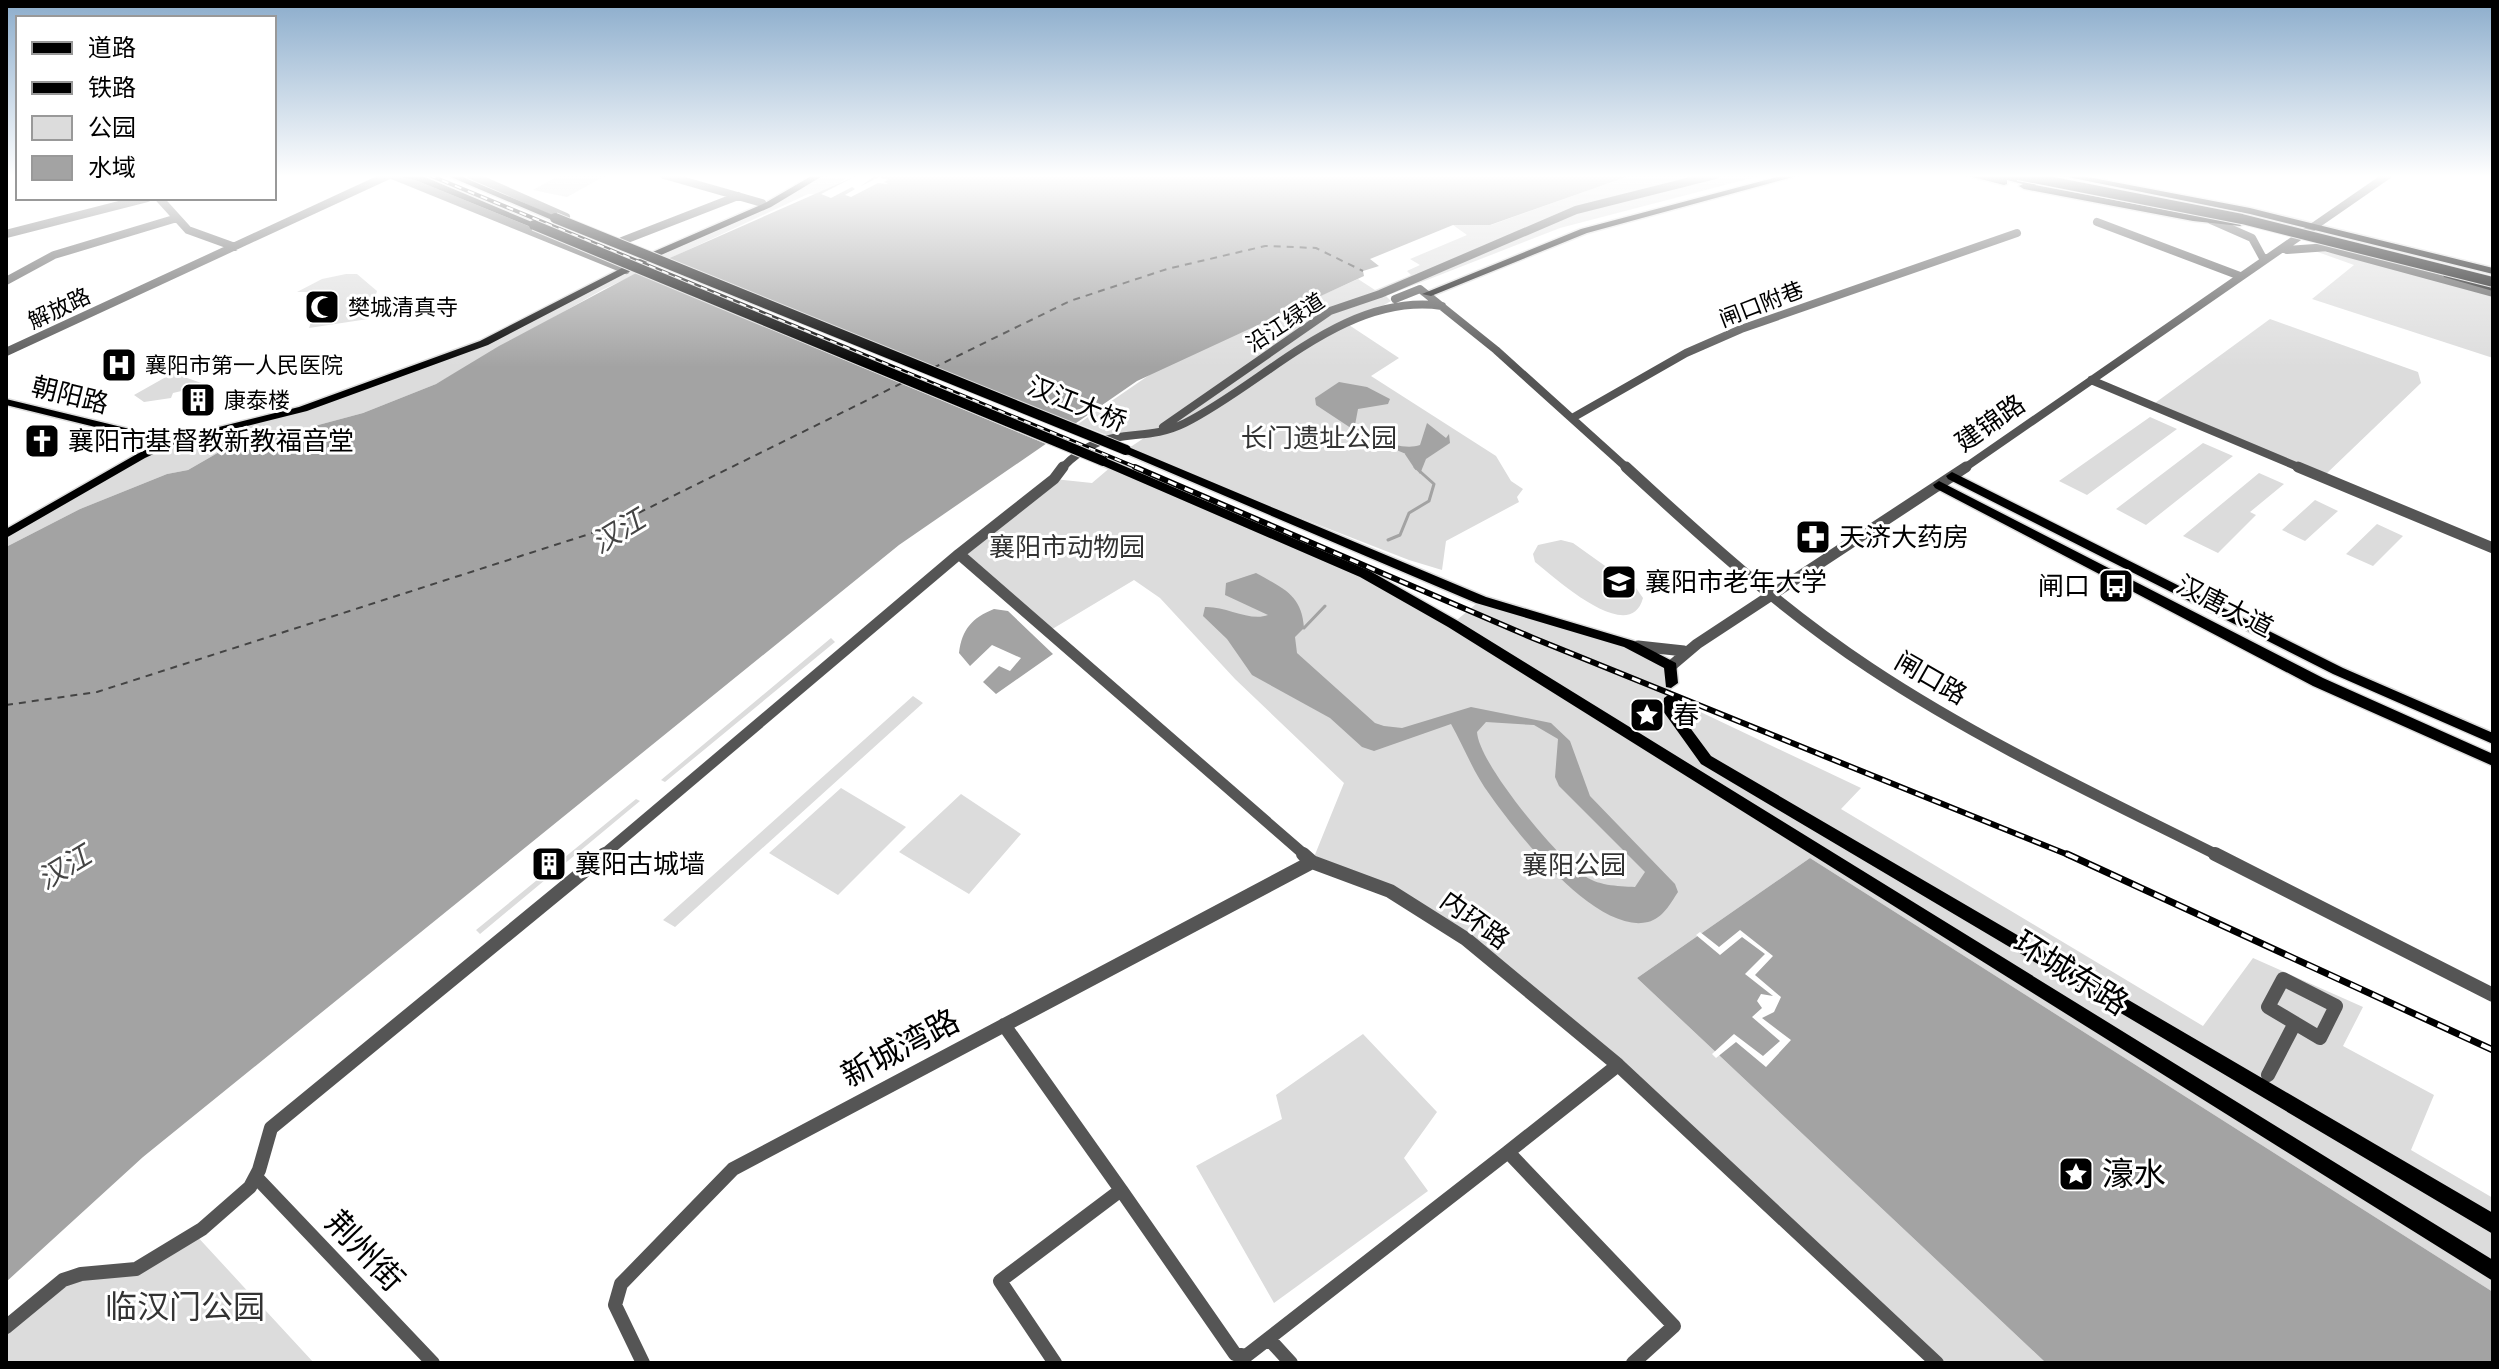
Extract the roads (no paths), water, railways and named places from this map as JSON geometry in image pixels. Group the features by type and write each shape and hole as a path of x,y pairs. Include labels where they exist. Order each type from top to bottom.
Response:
{"main road":[{"name":"汉江大桥","path":"566,239 1103,461 1365,574 1618,727"},
{"name":"汉江大桥","path":"607,239 1126,450 1481,600 1629,644 1671,666"},
{"path":"6,528 166,441 303,409 484,343 682,239"},
{"path":"651,253 685,239"},
{"path":"1424,292 1547,239"},
{"path":"1424,292 1563,239"},
{"path":"2306,239 2493,290"},
{"path":"2324,239 2493,280"},
{"path":"2336,239 2493,280"},
{"path":"2366,239 2490,270"},
{"name":"朝阳路","path":"6,402 166,441"},
{"path":"6,534 166,441"},
{"name":"汉唐大道","path":"1952,476 2338,671 2493,739"},
{"name":"汉唐大道","path":"1939,485 2318,682 2493,760"},
{"name":"环城东路","path":"1671,666 1670,711 1706,760 2493,1224"},
{"name":"环城东路","path":"1618,727 2493,1271"}],"street":[{"path":"6,281 54,255 108,239"},
{"path":"213,239 235,247"},
{"name":"解放路","path":"6,352 253,239"},
{"path":"550,239 622,268"},
{"path":"617,239 651,253"},
{"path":"622,241 627,239"},
{"name":"沿江绿道","path":"1160,430 1330,311 1380,294 1509,239"},
{"name":"闸口附巷","path":"1574,417 1686,353 1741,329 2000,239"},
{"path":"2142,239 2240,276"},
{"path":"2254,239 2260,244 2264,260 2294,247 2346,249"},
{"name":"建锦路","path":"1671,666 1688,651 1939,485 2295,239"},
{"path":"2324,247 2493,290"},
{"path":"6,1327 42,1293 65,1278 94,1271 136,1269 175,1248 224,1212 257,1178 271,1128 585,871 959,554 1054,479 1064,462 1109,436 1181,426 1324,335 1391,301 1424,292"},
{"name":"闸口路","path":"1424,292 1574,417 1661,503 1773,595 1868,667 2045,770 2493,995"},
{"path":"1380,294 1391,301"},
{"path":"1364,317 1422,300 1442,306"},
{"path":"2091,380 2493,548"},
{"name":"内环路","path":"959,554 1312,862 1390,891 1466,939 1618,1065 1937,1363"},
{"path":"1629,644 1651,650 1688,651"},
{"name":"新城湾路","path":"643,1363 615,1305 621,1284 733,1169 1312,862"},
{"path":"2283,979 2336,1006 2320,1038 2295,1023 2268,1007 2283,979"},
{"path":"2268,1075 2295,1023"},
{"path":"1004,1025 1235,1354 1246,1356 1618,1065"},
{"path":"1508,1152 1674,1326 1633,1363"},
{"name":"荆州街","path":"257,1178 433,1363"},
{"path":"1055,1363 1000,1281 1121,1190"},
{"path":"1269,1339 1291,1363"}],"water":[{"name":"汉江","path":"713,239 1419,239 1370,259 1379,266 1363,271 1364,276 1137,381 899,545 143,1157 6,1282 6,547 80,509 167,474 188,470 221,451 363,413 436,384 499,346 638,272"},
{"path":"1339,382 1367,387 1390,399 1388,404 1358,409 1355,425 1369,434 1395,445 1412,447 1420,445 1427,423 1446,438 1449,434 1450,443 1426,459 1420,474 1406,454 1363,436 1316,405 1315,398"},
{"path":"1256,573 1289,593 1299,607 1304,628 1295,637 1297,653 1375,723 1402,728 1471,707 1551,723 1570,741 1590,796 1675,884 1678,892 1669,906 1648,922 1627,922 1605,913 1582,897 1538,855 1502,812 1479,778 1451,724 1374,751 1362,747 1330,718 1252,675 1227,639 1203,616 1205,607 1254,617 1268,615 1225,595 1226,583","holes":["1486,722 1534,725 1558,739 1555,777 1559,786 1645,872 1635,887 1601,883 1582,874 1537,829 1490,765 1477,732"]},
{"path":"994,609 1008,611 1053,654 996,694 983,682 999,666 1010,671 1021,658 992,645 970,666 959,653 969,625"},
{"name":"濠水","path":"1810,858 2493,1292 2493,1363 2046,1363 1637,978"}],"waterway":[{"path":"1406,454 1416,469"},
{"path":"1388,540 1400,535 1409,513 1429,501 1434,484 1415,467"},
{"path":"1304,628 1325,606"}],"railway":[{"path":"584,239 1140,469"},
{"path":"1135,467 1533,638 2071,856"},
{"path":"2067,854 2493,1050"}],"place":[{"name":"樊城清真寺","path":"322,307"},
{"name":"襄阳市第一人民医院","path":"119,365"},
{"name":"康泰楼","path":"198,400"},
{"name":"襄阳市基督教新教福音堂","path":"42,441"},
{"name":"天济大药房","path":"1813,537"},
{"name":"襄阳市老年大学","path":"1619,582"},
{"name":"闸口","path":"2116,586"},
{"name":"春","path":"1647,715"},
{"name":"襄阳古城墙","path":"549,864"},
{"name":"濠水","path":"2076,1174"}],"park label":[{"name":"长门遗址公园","path":"1319,438"},
{"name":"襄阳市动物园","path":"1067,547"},
{"name":"襄阳公园","path":"1574,865"},
{"name":"临汉门公园","path":"185,1307"}]}
